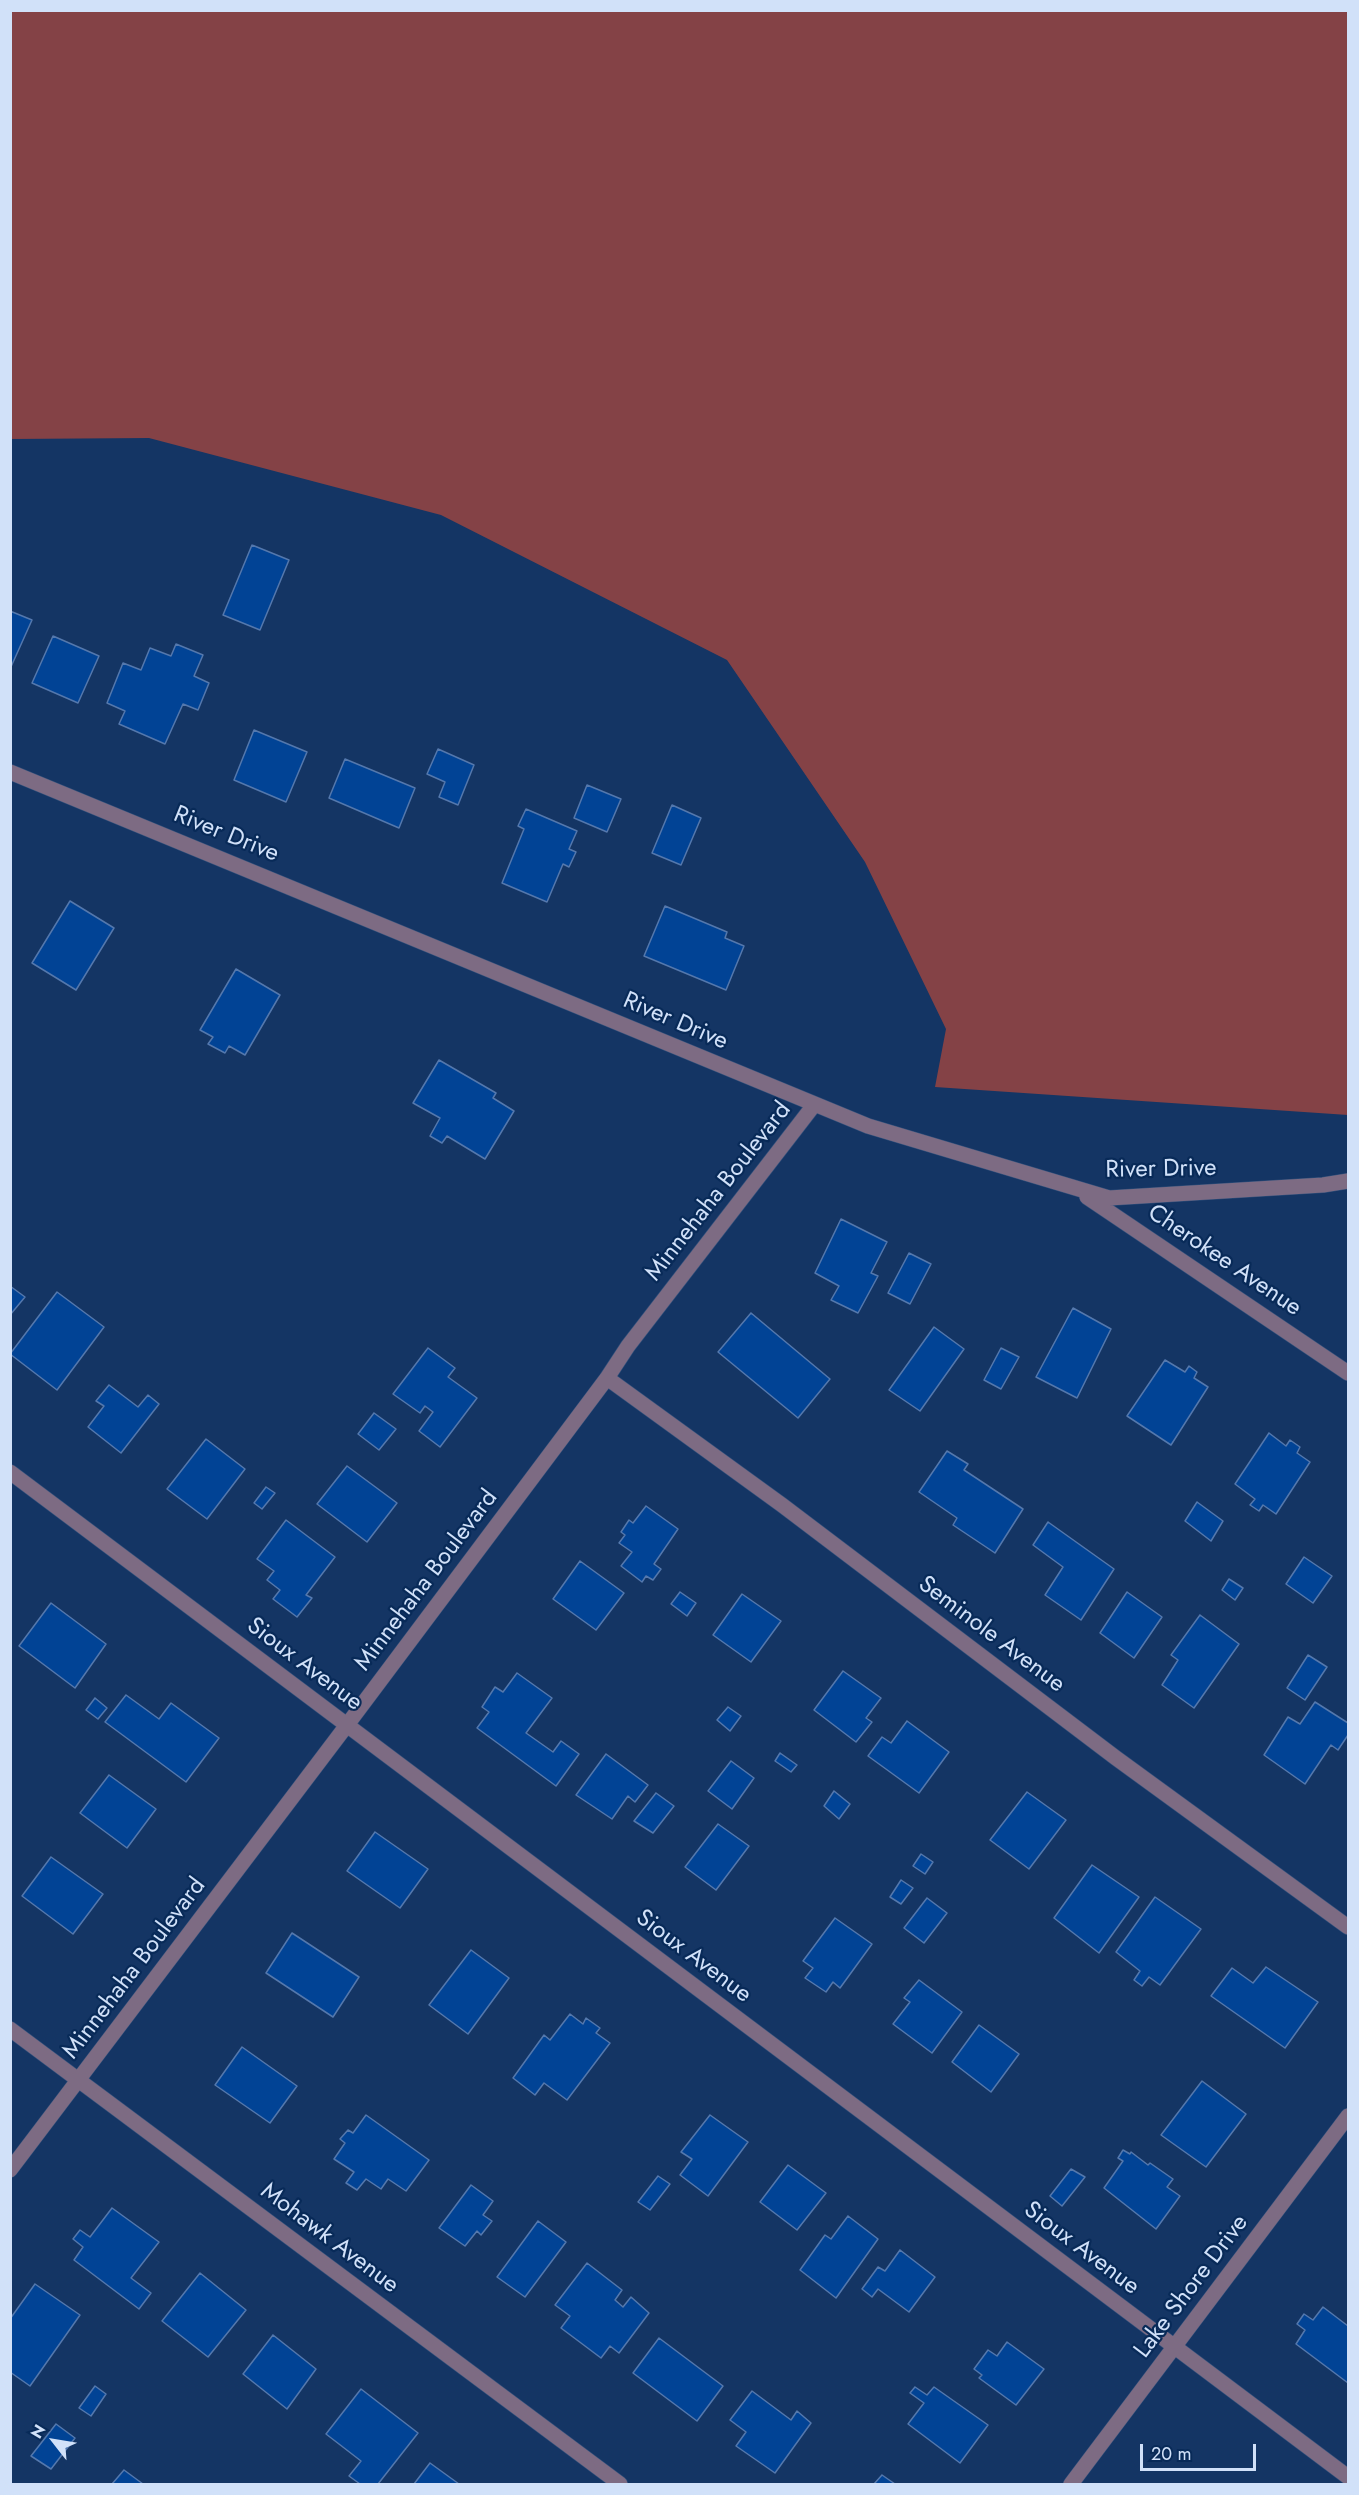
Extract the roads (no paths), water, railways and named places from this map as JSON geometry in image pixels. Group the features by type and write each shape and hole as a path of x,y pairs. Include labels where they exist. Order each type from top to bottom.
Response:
{"street":[{"name":"River Drive","path":"10,772 868,1126 1109,1198 1323,1185 1348,1180"},
{"name":"Minnehaha Boulevard","path":"10,2170 347,1725 607,1378 628,1346 814,1105"},
{"name":"Cherokee Avenue","path":"1073,1188 1348,1373"},
{"name":"Seminole Avenue","path":"607,1378 782,1505 1116,1758 1348,1927"},
{"name":"Sioux Avenue","path":"10,1472 1348,2477"},
{"name":"Mohawk Avenue","path":"10,2029 620,2484"},
{"name":"Lake Shore Drive","path":"1071,2484 1348,2116"}]}
